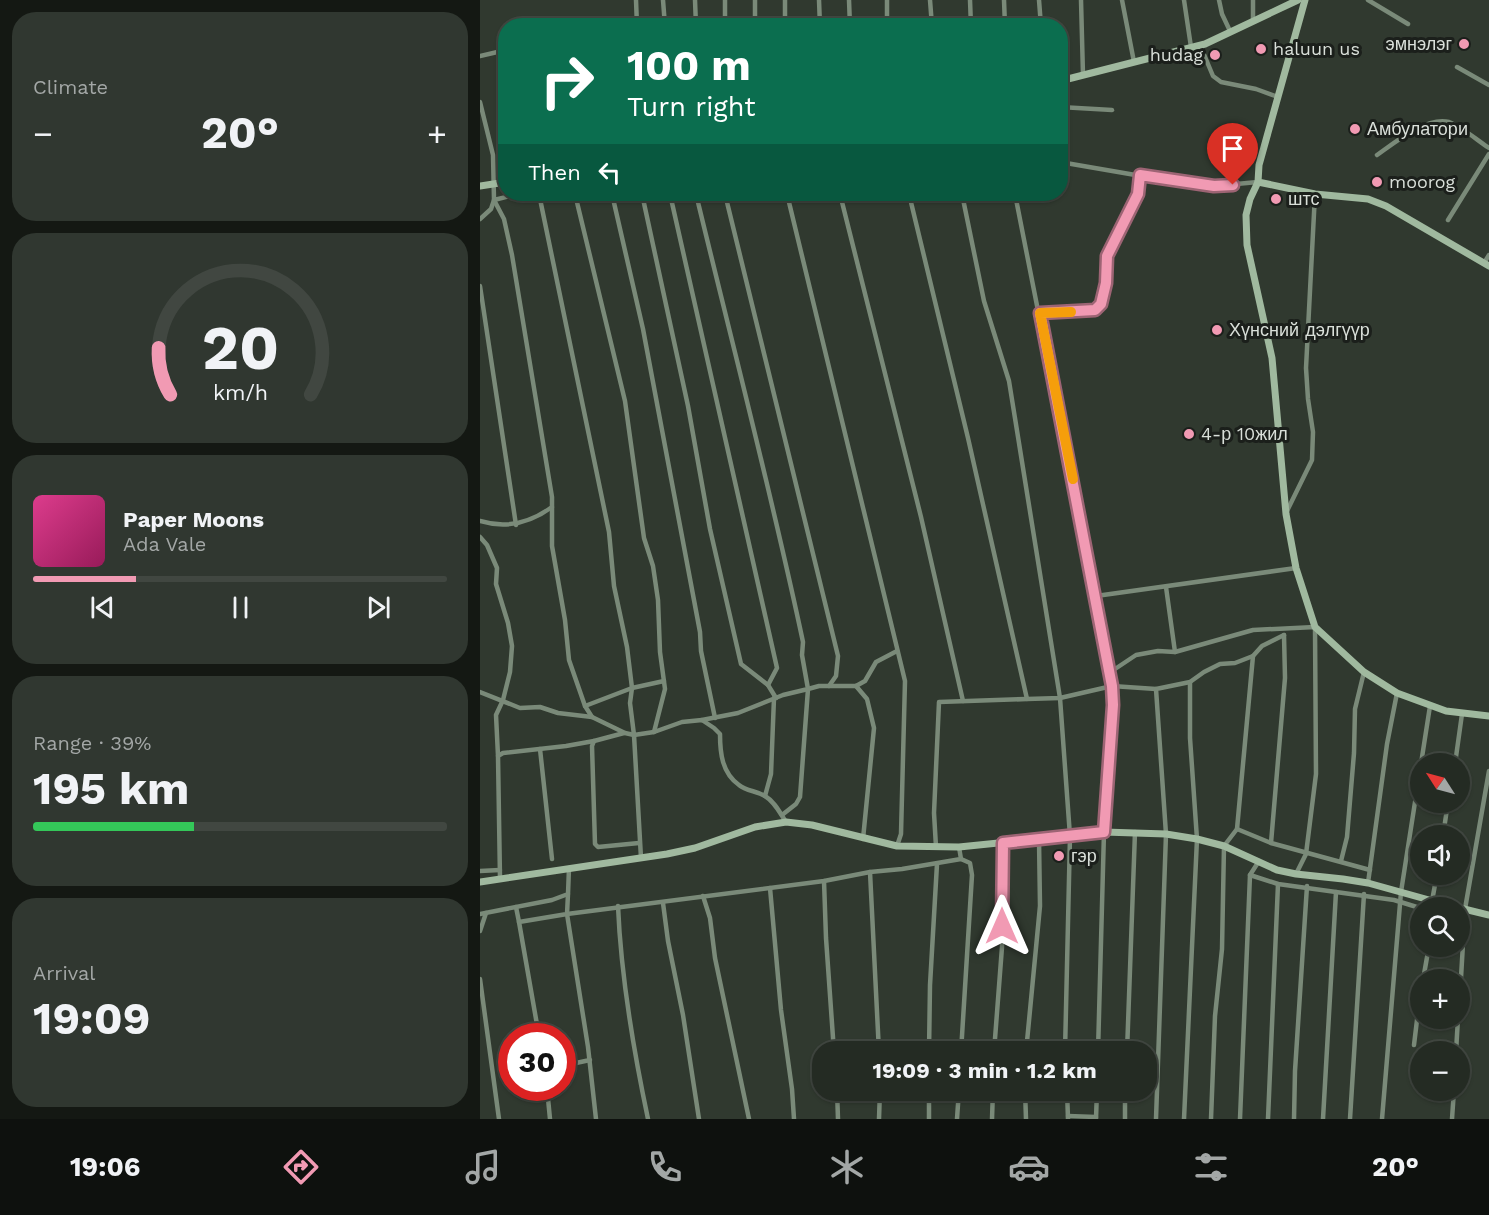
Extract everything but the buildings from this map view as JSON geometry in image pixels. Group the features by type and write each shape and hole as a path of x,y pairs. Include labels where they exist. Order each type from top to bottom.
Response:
{"street":[{"path":"636,0 637,18"},
{"path":"663,0 664,18"},
{"path":"695,0 696,18"},
{"path":"725,0 725,18"},
{"path":"755,0 755,18"},
{"path":"785,0 785,18"},
{"path":"819,0 820,18"},
{"path":"849,0 850,18"},
{"path":"887,0 887,18"},
{"path":"930,0 931,18"},
{"path":"970,0 971,18"},
{"path":"1004,0 1005,18"},
{"path":"1039,0 1040,18"},
{"path":"1081,0 1083,76"},
{"path":"1122,0 1134,63"},
{"path":"1184,0 1191,47"},
{"path":"1219,0 1222,14 1230,31"},
{"path":"1253,0 1253,20"},
{"path":"1068,79 1200,45 1298,0"},
{"path":"1296,874 1306,854 1316,774 1315,627 1296,568 1286,514 1272,358 1247,245 1246,215 1258,182 1259,165 1305,0"},
{"path":"1368,0 1408,24"},
{"path":"1200,45 1213,76 1221,82 1256,88 1278,97"},
{"path":"480,56 498,52"},
{"path":"1457,67 1489,85"},
{"path":"480,102 493,154 495,183 491,209 480,219"},
{"path":"1068,107 1112,110"},
{"path":"1377,155 1412,131 1439,120 1451,123 1489,148"},
{"path":"1448,220 1489,154"},
{"path":"1068,163 1214,186 1258,182 1315,194 1368,199 1386,206 1487,265 1489,255"},
{"path":"1040,313 1095,310 1101,304 1106,283 1107,256 1138,194 1140,175"},
{"path":"480,186 498,183"},
{"path":"1286,514 1312,460 1313,432 1306,368 1315,194"},
{"path":"494,200 498,199"},
{"path":"494,200 504,219 512,255 552,497 552,546 565,620 569,660 585,706 592,717"},
{"path":"540,201 609,532 614,586 627,647 632,688 630,703 634,735 640,858"},
{"path":"577,201 625,401 644,538 655,577 665,689 654,732"},
{"path":"614,201 643,329 715,717"},
{"path":"644,201 688,406 710,529 741,664 768,684 775,698 771,774 765,796"},
{"path":"672,201 777,668 768,684"},
{"path":"698,201 742,384 765,466 803,642 802,654 808,689 800,797 784,819"},
{"path":"727,201 838,656 836,676 829,686"},
{"path":"789,201 905,681 901,834 897,846"},
{"path":"842,201 921,518 963,701"},
{"path":"911,201 968,438 1027,699"},
{"path":"963,201 984,301 1009,381 1060,698 1070,836 1065,1041"},
{"path":"1016,201 1112,686 1113,705 1104,832 1104,914 1098,1041"},
{"path":"480,286 516,525"},
{"path":"480,521 516,525 552,507"},
{"path":"480,537 487,546 496,568 496,584 508,623 512,646 510,672 503,700 496,716 500,878"},
{"path":"1096,596 1296,568"},
{"path":"1166,587 1175,652"},
{"path":"1109,673 1136,655 1158,651 1175,652 1253,630 1315,627 1364,672 1397,693 1430,706 1462,714 1489,716"},
{"path":"1271,843 1285,678 1283,629"},
{"path":"936,847 934,813 939,702 1060,698 1112,686 1156,688 1190,682 1220,664 1235,663 1253,656 1262,646 1284,635"},
{"path":"480,692 520,708 540,707 558,713 592,717 634,735 654,732 682,722 738,713 775,698 808,689 856,686 865,681 876,662 897,651"},
{"path":"1211,1119 1215,1016 1222,949 1224,846 1237,829 1253,656"},
{"path":"1341,861 1347,837 1355,710 1364,672"},
{"path":"585,706 632,688 664,681"},
{"path":"1184,1119 1197,839 1190,738 1190,682"},
{"path":"856,686 867,699 874,728 863,839"},
{"path":"1156,688 1166,834 1156,1119"},
{"path":"1368,883 1387,744 1397,693"},
{"path":"1382,1119 1401,892 1430,706"},
{"path":"1457,753 1462,714"},
{"path":"702,720 720,734 720,752 726,773 739,786 765,796 784,819"},
{"path":"498,756 502,753 594,741 625,733"},
{"path":"594,741 591,756 595,844 605,848 639,843"},
{"path":"540,749 552,859"},
{"path":"1463,897 1489,771"},
{"path":"480,882 695,848 784,819 897,846 959,847 1104,832 1135,831 1166,834 1224,846 1277,870 1368,883 1418,897"},
{"path":"1237,829 1306,854 1370,870"},
{"path":"1126,1041 1135,831"},
{"path":"1027,1041 1040,906 1039,839"},
{"path":"995,1041 1002,947 1003,843"},
{"path":"959,847 961,859"},
{"path":"519,922 618,906 663,903 824,881 961,859 970,862 972,875 962,1041"},
{"path":"1240,1119 1250,875 1259,861"},
{"path":"930,1041 930,985 937,864"},
{"path":"569,868 567,914 590,1060 596,1119"},
{"path":"480,871 500,870"},
{"path":"870,872 878,1041"},
{"path":"1250,875 1278,884 1364,894 1410,906"},
{"path":"824,881 833,1041"},
{"path":"1269,1119 1278,884"},
{"path":"1294,1119 1307,886"},
{"path":"770,888 794,1119"},
{"path":"1323,1119 1336,891"},
{"path":"480,931 483,914 552,900 568,894"},
{"path":"1350,1119 1364,894"},
{"path":"704,896 748,1119"},
{"path":"663,903 699,1119"},
{"path":"618,906 621,966 629,1022 648,1119"},
{"path":"516,907 537,1023"},
{"path":"1470,910 1489,915"},
{"path":"480,979 500,1119"},
{"path":"576,1063 590,1060"},
{"path":"548,1101 550,1119"},
{"path":"837,1101 838,1119"},
{"path":"879,1119 880,1101"},
{"path":"929,1101 929,1119"},
{"path":"957,1119 958,1101"},
{"path":"992,1119 993,1101"},
{"path":"1025,1101 1026,1119"},
{"path":"1067,1101 1068,1118 1096,1118 1097,1101"},
{"path":"1125,1101 1125,1119"},
{"path":"1452,1119 1453,1101"}],"slow traffic":[{"path":"1071,312 1040,313 1073,479"}],"place":[{"name":"эмнэлэг","path":"1464,44"},
{"name":"haluun us","path":"1261,49"},
{"name":"hudag","path":"1215,55"},
{"name":"Амбулатори","path":"1355,129"},
{"name":"moorog","path":"1377,182"},
{"name":"штс","path":"1276,199"},
{"name":"Хүнсний дэлгүүр","path":"1217,330"},
{"name":"4-р 10жил","path":"1189,434"},
{"name":"гэр","path":"1059,856"}],"route":[{"path":"1002,926 1003,843 1104,832 1113,705 1112,686 1096,596 1040,313 1095,310 1101,304 1106,283 1107,256 1138,194 1140,175 1176,182 1214,186 1233,185"}]}
